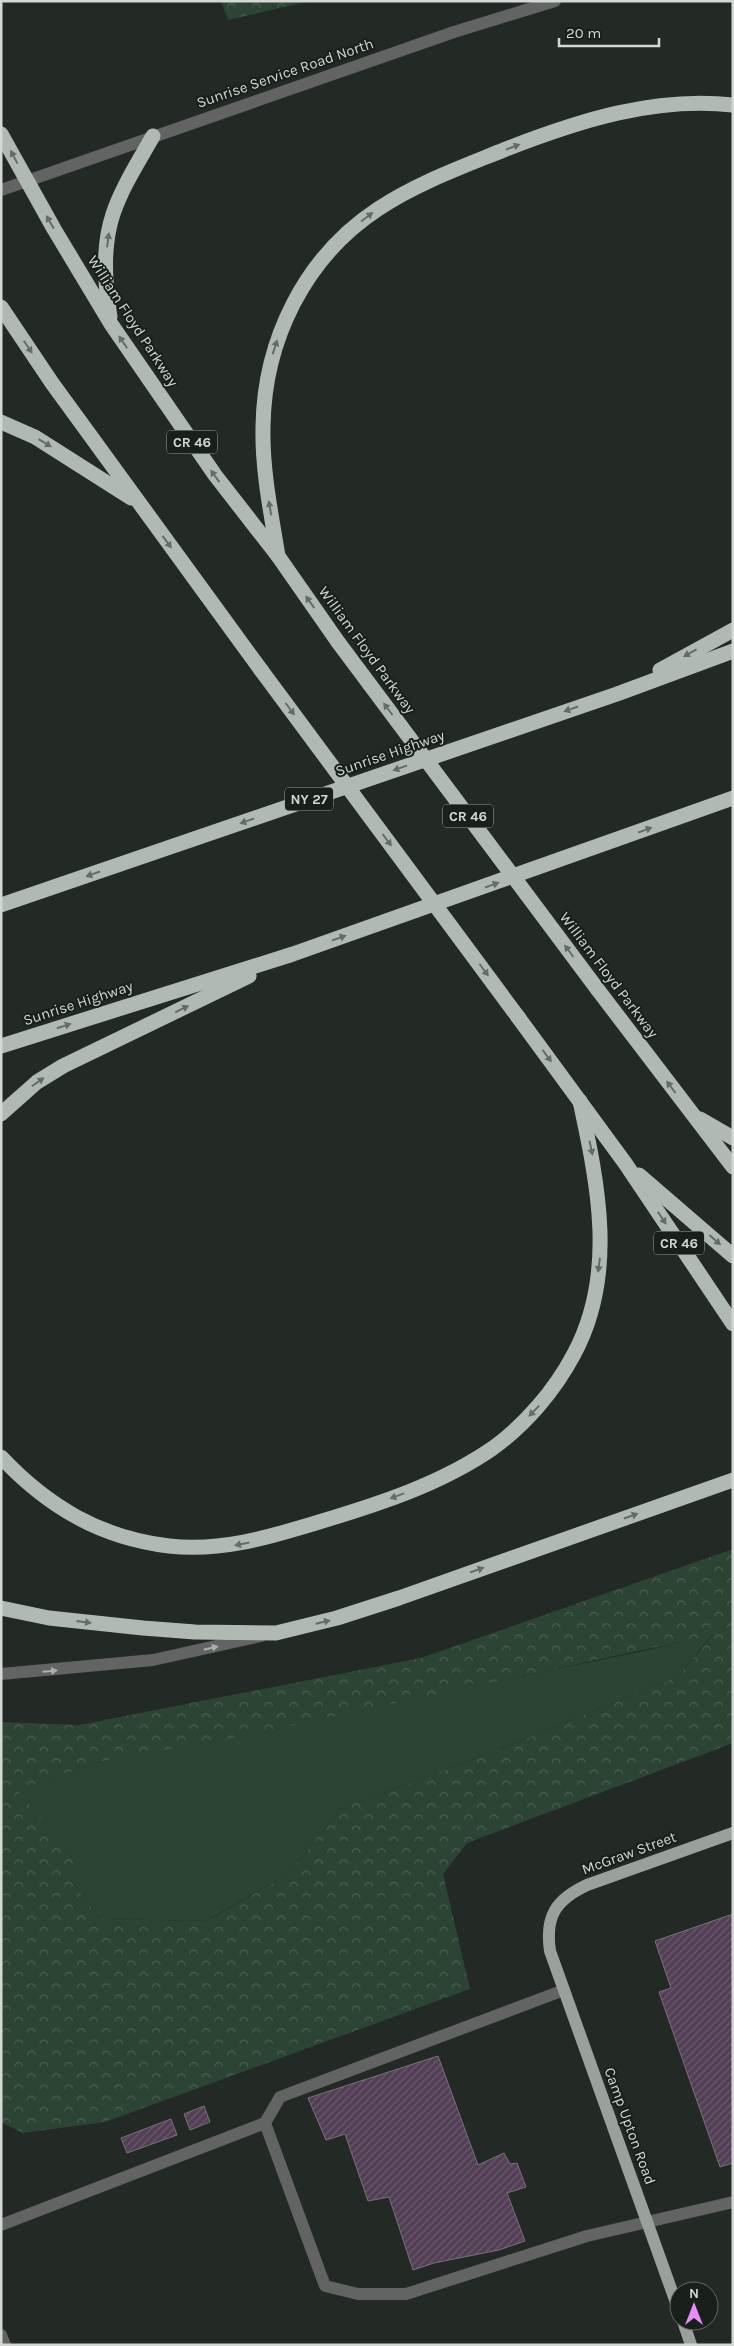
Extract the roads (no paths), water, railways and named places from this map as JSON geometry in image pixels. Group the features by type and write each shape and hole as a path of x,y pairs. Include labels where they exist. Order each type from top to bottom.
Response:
{"highway":[{"path":"278,556 264,454 263,426 267,379 273,352 293,303 320,260 336,244 377,209 402,194 472,163 567,127 615,114 672,103 733,105"},
{"name":"William Floyd Parkway","path":"1,134 111,324 214,475 278,556 338,642 733,1167"},
{"path":"111,324 106,274 110,228 121,194 153,136"},
{"name":"CR 46","path":"1,307 52,383 139,503 625,1163 733,1324"},
{"path":"1,422 20,429 61,452 139,503"},
{"path":"617,694 733,630"},
{"name":"Sunrise Highway","path":"1,906 617,694 733,651"},
{"name":"Sunrise Highway","path":"1,1046 293,954 733,798"},
{"path":"1,1114 30,1087 62,1066 293,954"},
{"path":"1,1457 36,1490 84,1522 112,1534 140,1541 197,1548 227,1546 258,1540 343,1515 433,1482 472,1460 506,1437 541,1403 575,1353 594,1298 601,1244 601,1217 594,1163 580,1101"},
{"path":"692,1114 733,1138"},
{"path":"625,1163 733,1256"},
{"path":"1,1608 49,1618 143,1628 195,1632 276,1633 337,1618 399,1598 733,1480"}],"main road":[{"name":"McGraw Street","path":"550,1952 548,1925 553,1912 561,1901 573,1891 733,1833"},
{"name":"Camp Upton Road","path":"550,1952 669,2282"},
{"path":"686,2331 691,2345"}],"street":[{"name":"Sunrise Service Road North","path":"1,190 454,32 552,2"},
{"path":"1,1674 153,1660 276,1633"},
{"path":"1,2225 265,2123 280,2097 564,1990"},
{"path":"265,2123 325,2286 358,2294 406,2294 587,2236 733,2202"},
{"path":"1,2335 5,2345"}]}
